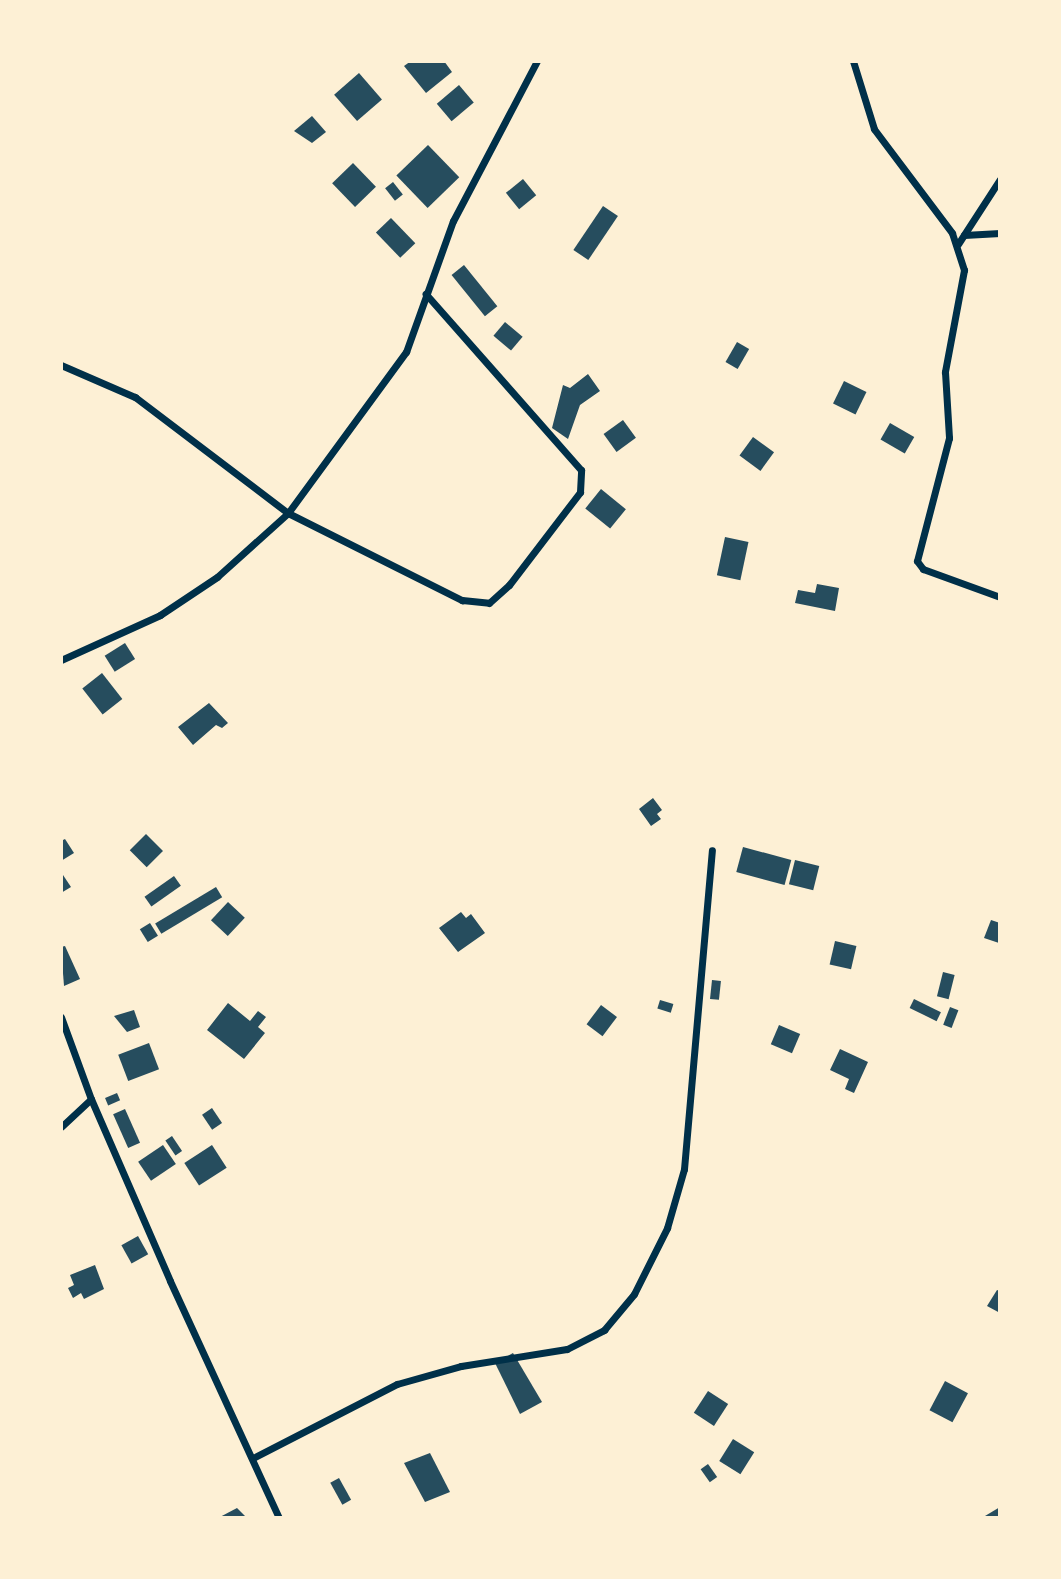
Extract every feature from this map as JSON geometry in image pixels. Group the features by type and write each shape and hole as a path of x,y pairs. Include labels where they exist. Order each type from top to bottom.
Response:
{"street":[{"path":"61,660 160,615 217,577 288,513 390,379 406,352 462,201 537,61"},
{"path":"853,61 885,146 958,244 964,270 946,362 949,438 917,561 923,569 1000,597"},
{"path":"958,244 1000,179"},
{"path":"964,235 1000,233"},
{"path":"61,365 135,397 288,513 436,588 479,605 489,603 509,586 580,492 581,470 426,294"},
{"path":"253,1458 397,1384 461,1366 568,1349 604,1330 634,1294 667,1228 684,1169 712,850"},
{"path":"61,1017 91,1099 279,1518"},
{"path":"61,1127 91,1099"}],"building":[{"path":"411,61 444,61 452,72 426,93 404,66"},
{"path":"359,73 382,99 357,121 334,95"},
{"path":"459,85 474,103 452,121 437,104"},
{"path":"312,116 326,132 312,143 294,131"},
{"path":"428,145 459,177 428,208 396,176"},
{"path":"353,163 376,187 355,207 332,183"},
{"path":"523,179 536,195 519,209 506,193"},
{"path":"393,182 403,195 395,201 385,188"},
{"path":"603,206 618,216 588,260 573,250"},
{"path":"391,218 415,243 400,258 376,233"},
{"path":"464,265 497,306 485,316 452,275"},
{"path":"505,322 523,337 511,351 493,336"},
{"path":"737,342 749,349 738,369 726,362"},
{"path":"588,374 600,391 580,405 568,439 552,428 563,385 570,388"},
{"path":"844,381 866,392 856,414 833,403"},
{"path":"623,420 636,438 617,452 604,434"},
{"path":"890,423 914,437 905,453 880,439"},
{"path":"753,437 774,452 761,471 739,456"},
{"path":"601,489 626,509 610,529 585,508"},
{"path":"725,537 748,542 740,580 717,575"},
{"path":"817,584 839,588 835,611 795,603 798,590 815,593"},
{"path":"125,643 135,659 115,672 105,656"},
{"path":"102,673 122,699 103,714 82,688"},
{"path":"209,703 228,723 222,728 216,725 193,745 178,727"},
{"path":"653,798 662,810 657,814 661,819 651,826 639,809"},
{"path":"146,834 163,851 147,867 130,850"},
{"path":"65,839 74,853 61,861 61,841"},
{"path":"743,847 791,860 785,885 736,872"},
{"path":"795,860 819,866 813,890 789,884"},
{"path":"61,872 71,887 61,893"},
{"path":"174,876 181,886 151,906 145,897"},
{"path":"216,887 222,897 161,934 155,924"},
{"path":"228,902 245,918 228,936 211,920"},
{"path":"461,912 466,918 471,914 485,933 458,952 439,928"},
{"path":"991,920 1000,923 999,943 984,938"},
{"path":"150,923 158,936 148,942 140,929"},
{"path":"835,941 856,946 851,969 830,964"},
{"path":"65,946 80,979 64,986 61,947"},
{"path":"943,972 955,975 949,999 937,996"},
{"path":"712,980 721,981 719,1000 710,999"},
{"path":"914,999 941,1012 937,1021 910,1008"},
{"path":"660,1000 673,1004 671,1013 657,1009"},
{"path":"228,1003 250,1021 258,1011 266,1017 258,1027 265,1033 244,1059 207,1030"},
{"path":"601,1005 617,1017 603,1036 587,1024"},
{"path":"950,1007 958,1010 952,1028 943,1025"},
{"path":"134,1010 140,1027 127,1032 114,1016"},
{"path":"779,1025 800,1034 792,1053 771,1044"},
{"path":"149,1043 159,1069 128,1081 118,1055"},
{"path":"840,1049 868,1062 854,1093 845,1089 849,1079 830,1070"},
{"path":"117,1093 120,1100 108,1105 105,1098"},
{"path":"212,1108 222,1123 212,1130 202,1115"},
{"path":"125,1109 140,1143 128,1148 113,1114"},
{"path":"172,1136 182,1151 175,1155 165,1140"},
{"path":"163,1145 176,1164 151,1181 138,1162"},
{"path":"212,1145 227,1168 199,1186 184,1163"},
{"path":"138,1236 148,1254 132,1264 121,1245"},
{"path":"95,1265 104,1289 84,1299 81,1293 73,1298 68,1288 74,1285 70,1275"},
{"path":"997,1290 1000,1291 1000,1313 987,1306"},
{"path":"513,1353 542,1402 520,1414 495,1363"},
{"path":"945,1381 968,1393 952,1422 930,1410"},
{"path":"708,1391 728,1404 714,1426 694,1413"},
{"path":"733,1439 754,1452 740,1474 719,1461"},
{"path":"430,1453 450,1492 425,1502 404,1463"},
{"path":"708,1464 717,1477 710,1482 701,1469"},
{"path":"339,1478 351,1500 342,1505 330,1483"},
{"path":"1000,1507 1000,1518 986,1518 985,1516"},
{"path":"237,1508 247,1518 218,1518"}]}
